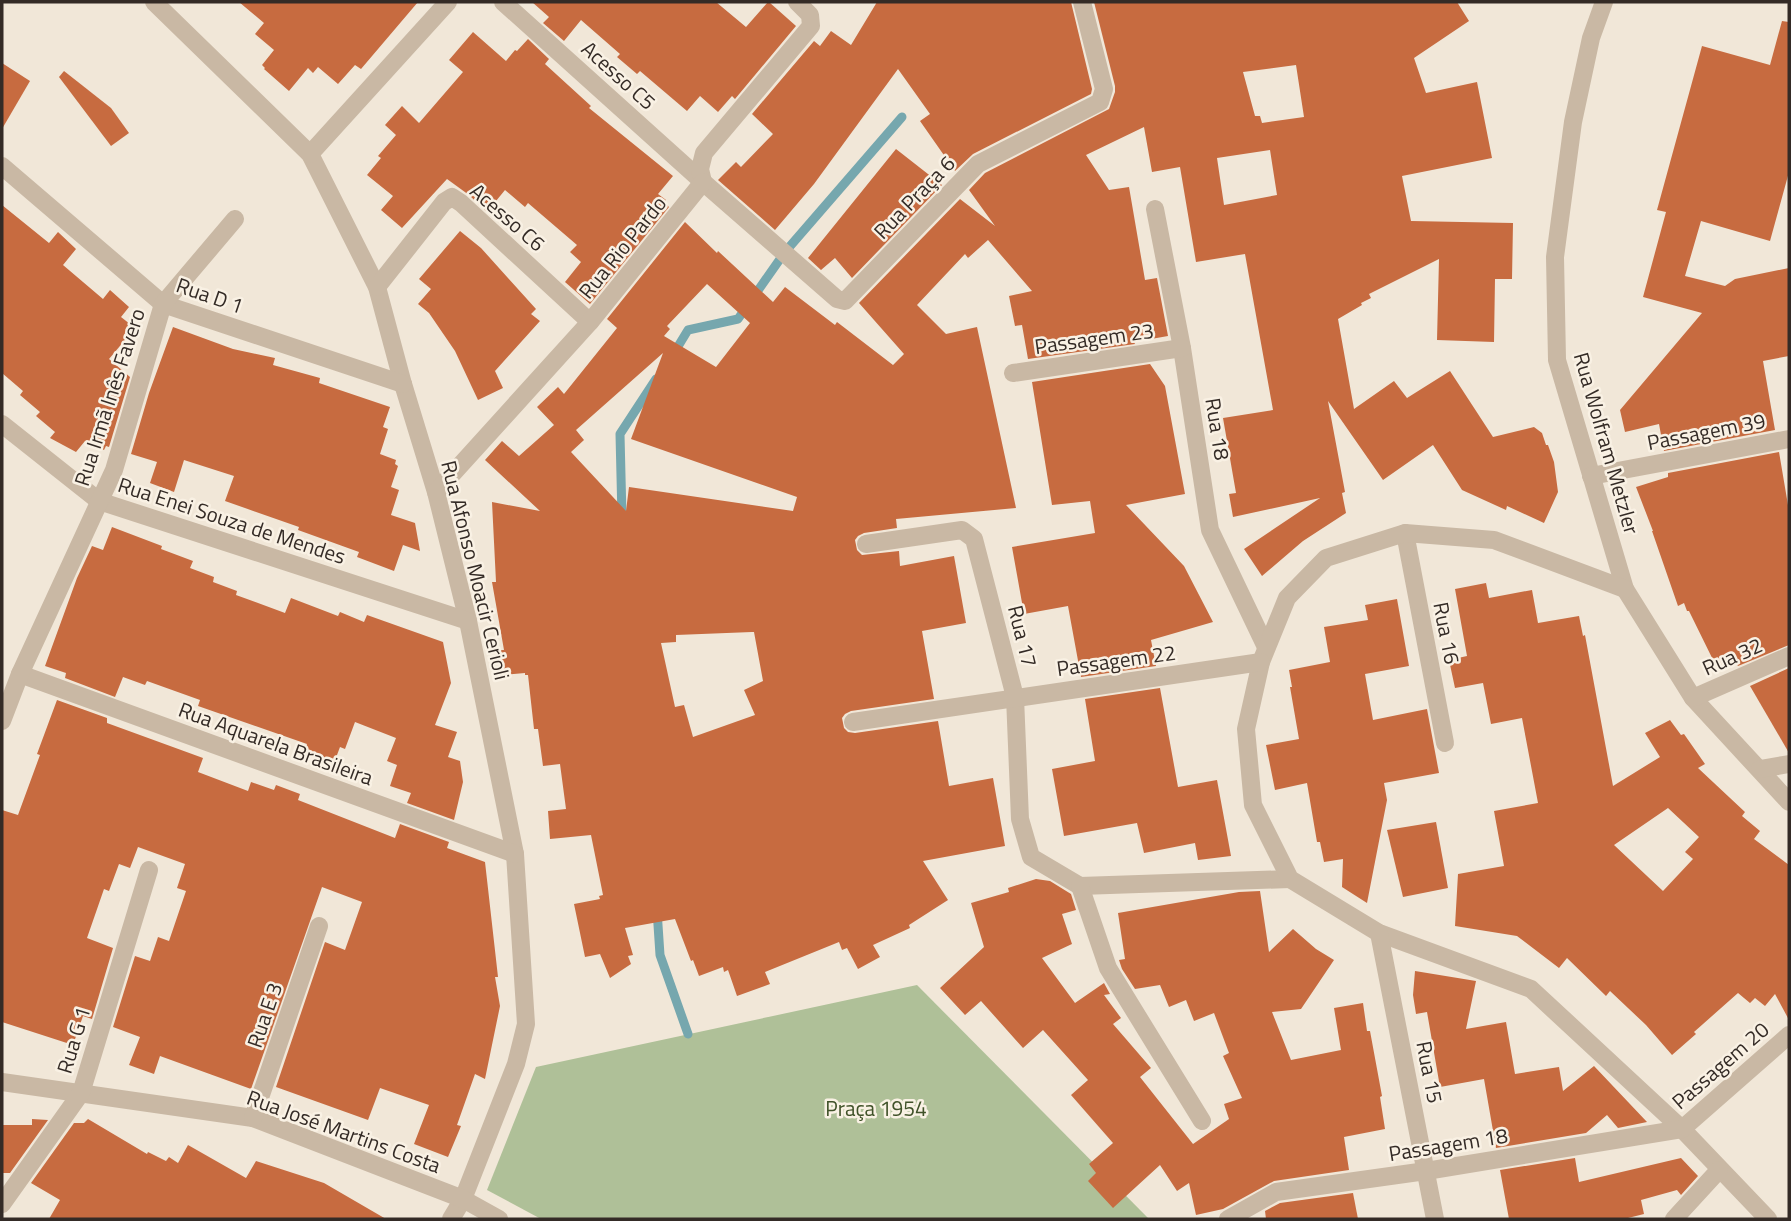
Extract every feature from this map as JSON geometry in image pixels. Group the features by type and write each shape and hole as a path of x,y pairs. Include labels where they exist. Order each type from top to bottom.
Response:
{"street":[{"name":"Rua Afonso Moacir Cerioli","path":"154,2 310,154 377,287 436,492 468,621 515,854 526,1024 516,1064 463,1199 451,1219"},
{"path":"310,154 447,2"},
{"name":"Acesso C5","path":"503,2 704,182"},
{"path":"704,182 700,169 704,153 811,26 810,15 797,2"},
{"name":"Rua Praça 6","path":"704,182 837,299 845,301 978,164 1100,102 1104,89 1082,2"},
{"name":"Rua Wolfram Metzler","path":"1604,2 1591,38 1573,122 1555,257 1557,360 1625,589 1693,698 1789,802"},
{"name":"Rua D 1","path":"2,166 163,304 403,384"},
{"name":"Rua Rio Pardo","path":"436,492 590,321 704,182"},
{"name":"Acesso C6","path":"377,287 444,202 452,197 590,321"},
{"name":"Rua 18","path":"1155,209 1182,348 1210,530 1263,654"},
{"name":"Rua Irmã Inês Favero","path":"2,721 20,674 114,470 163,304 235,219"},
{"name":"Passagem 23","path":"1013,373 1182,348"},
{"name":"Rua Enei Souza de Mendes","path":"2,424 99,501 468,621"},
{"name":"Passagem 39","path":"1591,477 1789,439"},
{"name":"Rua 17","path":"866,544 962,530 974,539 1015,697 1020,819 1031,857 1080,886"},
{"path":"1625,589 1494,540 1405,533 1326,558 1287,598 1263,654 1246,729 1253,805 1290,879 1380,933 1531,989 1682,1129 1768,1219"},
{"name":"Rua 16","path":"1405,533 1445,743"},
{"name":"Passagem 22","path":"853,722 1263,654"},
{"name":"Rua 32","path":"1693,698 1789,656"},
{"name":"Rua Aquarela Brasileira","path":"20,674 515,854"},
{"path":"1760,769 1789,764"},
{"name":"Rua G 1","path":"2,1204 81,1093 149,870"},
{"path":"1202,1121 1108,968 1080,886 1290,879"},
{"name":"Rua E 3","path":"253,1118 319,926"},
{"name":"Rua 15","path":"1380,933 1435,1219"},
{"name":"Passagem 20","path":"1682,1129 1789,1035"},
{"name":"Rua José Martins Costa","path":"2,1082 253,1118 463,1199 499,1219"},
{"name":"Passagem 18","path":"1228,1219 1276,1192 1426,1171 1682,1129"},
{"path":"1674,1219 1719,1170"}],"green space":[{"name":"Praça 1954","path":"917,985 1149,1219 541,1219 487,1190 536,1067"}],"building":[{"path":"239,2 418,2 361,69 355,65 338,84 318,67 313,73 308,68 289,91 262,65 274,50 255,34 264,23"},
{"path":"532,2 716,2 746,27 769,2 796,26 735,99 732,96 718,112 700,96 687,111 640,71 637,74 617,57 620,54 581,20 564,41 543,23 549,17"},
{"path":"877,2 1071,2 1091,94 973,154 955,171 920,121 930,114 898,69 814,184 775,230 718,180 736,162 741,167 773,134 752,114 814,41 820,46 831,31 851,45"},
{"path":"1094,2 1457,2 1469,21 1414,58 1426,93 1477,82 1492,158 1402,176 1411,221 1513,223 1512,279 1495,279 1494,342 1437,340 1439,259 1369,294 1371,298 1338,319 1354,409 1394,381 1407,398 1450,371 1493,437 1534,427 1542,433 1554,462 1558,492 1544,523 1507,506 1506,510 1462,490 1433,445 1383,480 1328,401 1345,492 1342,493 1346,513 1303,541 1262,576 1244,549 1320,498 1233,517 1229,494 1236,493 1223,418 1273,410 1245,254 1196,262 1180,167 1152,172 1144,127 1086,155 1109,190 1129,187 1145,280 1157,278 1168,336 1134,342 1135,344 1028,359 1022,325 1015,326 1009,296 1032,291 988,240 968,258 965,254 917,305 946,334 977,327 1016,508 896,519 897,528 864,533 855,540 857,550 862,555 899,551 900,566 954,556 966,623 922,631 934,699 851,711 842,718 844,728 855,733 938,721 949,786 993,778 1005,846 923,861 948,900 909,925 910,928 873,945 880,957 858,969 847,948 842,950 839,942 765,972 770,984 737,996 728,970 724,972 723,967 699,976 675,919 625,928 633,955 628,956 631,964 610,978 600,954 585,957 574,904 600,899 599,896 603,895 591,835 550,839 548,811 566,809 560,764 543,766 538,729 534,729 528,675 502,675 500,650 504,650 492,582 496,582 492,502 540,511 485,460 502,441 519,456 554,425 537,407 558,387 564,394 617,328 607,319 685,222 773,302 785,287 893,365 904,354 859,303 960,199 995,226 969,190 985,173 1109,109 1115,86","holes":["1296,65 1304,117 1262,123 1260,116 1255,116 1243,72","1270,150 1277,195 1224,205 1217,158","707,284 750,323 716,367 664,336 670,329 667,326","663,353 631,439 797,497 793,511 629,487 626,511 571,452 584,440 576,430","754,632 763,681 744,690 755,715 693,737 684,705 675,707 661,643 676,642 676,635"]},
{"path":"1782,21 1789,22 1789,172 1770,241 1701,221 1685,276 1725,286 1735,279 1789,268 1789,356 1763,361 1775,430 1664,451 1659,424 1625,432 1620,410 1702,313 1643,297 1666,212 1657,210 1702,46 1770,65"},
{"path":"473,32 506,61 528,39 549,59 545,64 591,106 589,108 673,176 658,194 666,200 664,202 669,207 590,304 565,282 581,262 570,252 577,245 528,203 525,207 505,190 487,212 447,179 402,228 381,210 393,196 367,175 381,158 378,156 396,135 385,125 402,106 419,123 463,72 449,60"},
{"path":"2,63 30,81 2,129"},
{"path":"64,71 111,108 129,133 111,146 59,77"},
{"path":"896,149 942,185 852,278 835,258 821,270 808,258"},
{"path":"2,205 49,243 58,232 76,249 63,265 103,299 110,290 129,307 121,317 135,328 109,359 130,377 109,447 106,446 104,450 85,441 76,452 50,438 55,432 36,416 40,412 20,395 23,391 2,373"},
{"path":"460,231 481,248 536,309 531,314 540,321 495,371 503,388 478,400 455,351 429,313 418,304 431,289 419,279"},
{"path":"173,327 233,349 275,358 273,365 320,378 319,383 390,407 383,427 388,429 380,454 396,460 395,464 398,466 391,487 399,490 391,515 415,523 420,551 403,545 394,571 357,557 359,552 225,501 234,476 184,460 174,492 150,483 157,462 131,454"},
{"path":"1150,364 1165,386 1185,494 1126,505 1184,566 1213,622 1151,640 1156,666 1081,677 1068,606 1024,614 1012,547 1095,533 1090,501 1052,505 1032,382"},
{"path":"1779,452 1789,511 1789,645 1738,666 1735,661 1718,670 1684,603 1678,606 1636,487 1668,477 1668,473"},
{"path":"112,527 193,561 190,568 214,577 213,582 237,591 236,595 285,613 291,598 338,616 340,612 364,622 367,615 443,642 451,683 435,725 457,732 448,757 460,761 463,782 454,820 407,803 411,793 390,786 397,765 387,761 396,738 355,722 345,749 340,747 334,763 304,752 307,744 198,706 200,700 147,681 145,685 123,677 115,697 65,678 66,673 45,666 77,578 92,546 103,550"},
{"path":"1486,583 1489,598 1532,590 1538,623 1579,616 1583,636 1585,635 1613,786 1660,757 1645,733 1670,720 1681,735 1684,734 1705,764 1698,768 1745,812 1742,816 1760,831 1754,839 1789,865 1789,1020 1775,994 1765,1006 1755,998 1750,1003 1738,993 1672,1055 1646,1025 1610,991 1606,996 1567,958 1559,968 1517,936 1455,926 1458,874 1504,866 1494,811 1538,803 1522,718 1491,724 1483,683 1455,688 1449,660 1467,656 1455,589","holes":["1668,808 1699,837 1685,852 1693,859 1663,891 1614,845"]},
{"path":"1397,599 1409,666 1365,674 1373,720 1427,709 1439,773 1384,783 1387,800 1367,903 1342,887 1343,859 1324,862 1320,842 1317,842 1307,783 1275,790 1266,745 1299,739 1289,670 1330,662 1324,627 1368,620 1365,605"},
{"path":"1789,668 1789,753 1750,686"},
{"path":"1160,688 1178,787 1217,780 1231,856 1198,860 1195,843 1144,853 1137,823 1064,836 1052,769 1095,761 1085,699"},
{"path":"57,700 107,718 107,723 203,758 198,772 248,791 251,782 274,790 276,785 300,794 298,800 395,838 400,824 449,842 447,848 485,862 500,1006 485,1079 475,1074 457,1125 461,1126 448,1157 414,1144 429,1105 380,1088 368,1120 276,1087 325,942 345,950 362,902 322,887 251,1089 160,1056 154,1074 129,1065 140,1037 113,1027 135,956 150,961 158,937 169,941 186,891 177,888 185,864 138,847 130,868 119,864 109,891 104,889 87,938 113,948 92,1019 83,1016 73,1045 2,1022 2,810 18,815"},
{"path":"1436,822 1448,888 1403,897 1387,830"},
{"path":"1036,879 1050,881 1071,894 1076,910 1062,914 1072,944 1042,958 1075,1003 1104,983 1110,994 1104,995 1121,1018 1113,1024 1151,1068 1140,1077 1193,1144 1229,1119 1224,1104 1242,1098 1223,1056 1229,1053 1214,1013 1194,1021 1186,1000 1169,1007 1160,985 1135,989 1119,960 1125,959 1118,913 1239,892 1260,891 1269,952 1293,929 1334,960 1301,1009 1272,1012 1291,1060 1341,1050 1334,1008 1363,1003 1382,1096 1385,1129 1344,1137 1349,1170 1274,1181 1223,1209 1196,1215 1189,1183 1177,1191 1160,1165 1113,1208 1088,1181 1096,1173 1089,1164 1113,1143 1071,1095 1088,1080 1043,1030 1023,1048 981,1001 965,1015 940,988 984,947 971,903 1009,892 1008,888"},
{"path":"1415,971 1476,981 1466,1029 1506,1022 1515,1074 1559,1067 1563,1091 1594,1066 1647,1122 1618,1128 1607,1115 1586,1133 1496,1148 1484,1079 1440,1087 1427,1012 1416,1014 1413,995"},
{"path":"32,1119 48,1120 10,1173 2,1173 2,1125 32,1125"},
{"path":"88,1119 147,1154 148,1152 166,1161 169,1157 178,1163 188,1145 246,1178 256,1161 324,1183 386,1219 49,1219 60,1200 31,1183 74,1123 84,1123"},
{"path":"1575,1158 1579,1182 1681,1158 1698,1176 1681,1195 1677,1190 1641,1200 1644,1214 1624,1219 1509,1219 1500,1170"},
{"path":"1353,1193 1358,1219 1266,1219 1265,1211 1280,1203"}],"waterway":[{"path":"674,353 688,330 738,319 785,252 902,117"},
{"path":"622,518 620,434 656,379"},
{"path":"657,910 660,955 688,1034"}]}
